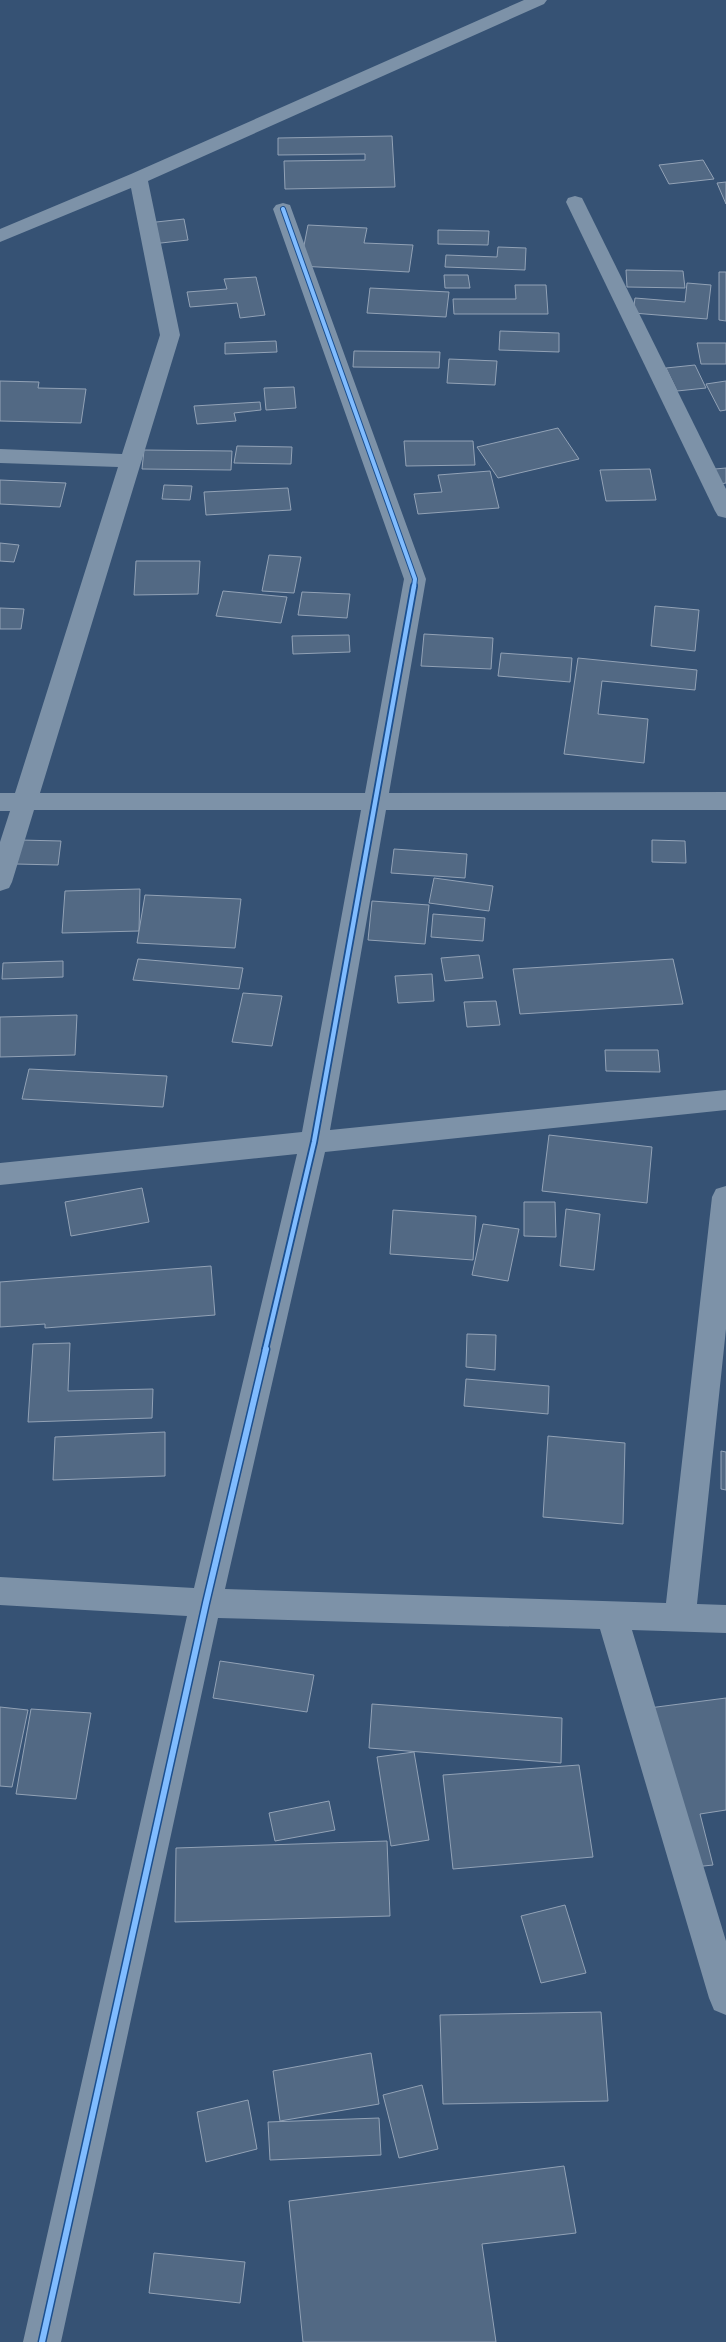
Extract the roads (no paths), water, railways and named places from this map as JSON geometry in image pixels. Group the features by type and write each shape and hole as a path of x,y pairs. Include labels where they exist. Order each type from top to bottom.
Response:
{"street":[{"path":"0,236 138,178 538,0"},
{"path":"0,882 170,335 138,178"},
{"path":"575,202 726,512"},
{"path":"42,2342 206,1603 314,1142 416,579 283,208"},
{"path":"0,456 131,461"},
{"path":"0,802 726,801"},
{"path":"0,1174 726,1100"},
{"path":"680,1618 723,1252 726,1197"},
{"path":"0,1592 206,1603 726,1619"},
{"path":"612,1616 726,1998"}]}
